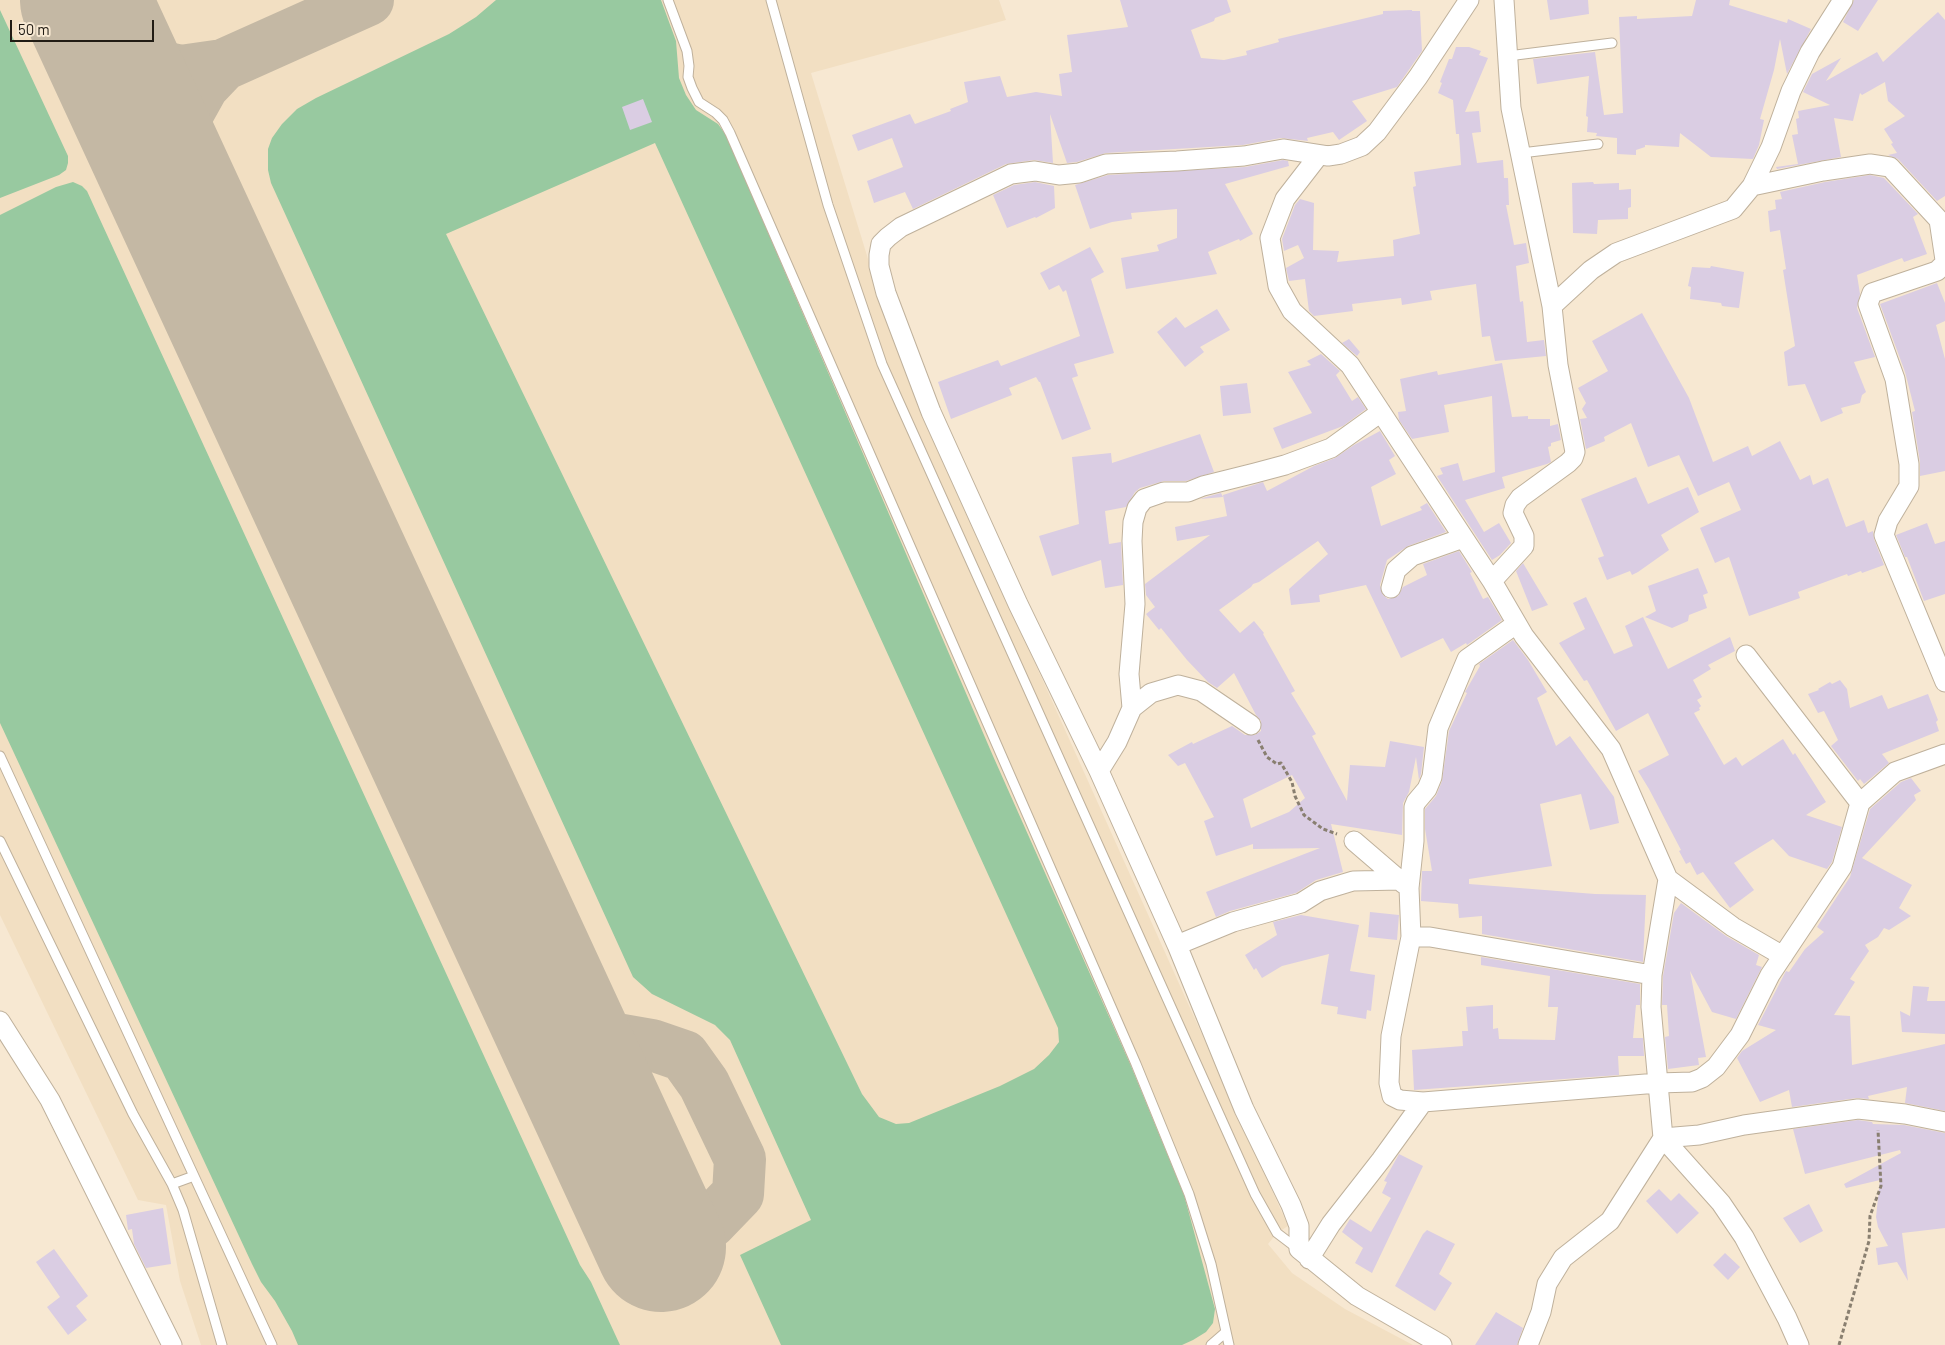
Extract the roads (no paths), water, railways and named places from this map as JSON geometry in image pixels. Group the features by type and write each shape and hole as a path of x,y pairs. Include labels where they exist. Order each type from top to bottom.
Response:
{"street":[{"path":"1442,1345 1357,1296 1304,1254 1299,1226 1291,1206 1244,1109 1177,945 1099,771 1018,604 931,412 886,293 879,266 881,244 901,227 1012,174 1035,171 1059,175 1079,173 1106,164 1244,156 1283,149 1319,155 1341,154 1362,146 1377,132 1418,77 1470,0"},
{"path":"1492,581 1524,546 1524,536 1513,513 1514,505 1520,498 1568,463 1573,458 1574,452 1558,365 1552,306 1511,108 1504,0"},
{"path":"1552,306 1590,270 1616,253 1733,209 1752,186 1771,147 1791,91 1810,52 1843,0"},
{"path":"1319,155 1285,199 1270,238 1278,286 1292,311 1350,365 1492,581 1516,624 1611,749 1668,879 1733,927 1783,956"},
{"path":"1752,186 1823,171 1870,164 1890,167 1942,218 1945,262 1937,271 1872,293 1868,304 1895,380 1909,464 1909,486 1888,521 1884,535 1945,682"},
{"path":"1132,708 1129,674 1135,604 1133,522 1138,508 1144,499 1164,492 1188,492 1203,486 1255,474 1331,448 1381,412"},
{"path":"1391,588 1396,570 1412,556 1463,538"},
{"path":"1516,624 1467,659 1438,728 1432,777 1427,789 1414,807 1414,840 1405,884 1410,937 1391,1036 1389,1083 1392,1096 1400,1100 1423,1102 1658,1082 1692,1082 1702,1078 1716,1067 1740,1035 1770,975 1842,867 1860,803 1895,772 1945,754"},
{"path":"1746,655 1860,803"},
{"path":"1099,771 1117,742 1132,708 1151,693 1178,685 1201,691 1251,725"},
{"path":"1354,841 1405,884"},
{"path":"1668,879 1652,975 1651,1007 1664,1138 1721,1203 1744,1237 1787,1318 1798,1345"},
{"path":"1177,945 1233,922 1301,903 1320,891 1353,880 1405,884"},
{"path":"1410,937 1430,937 1652,975"},
{"path":"0,1021 50,1100 172,1345"},
{"path":"1304,1254 1331,1224 1423,1102"},
{"path":"1664,1138 1858,1109 1875,1110 1945,1122"},
{"path":"1528,1345 1541,1312 1547,1284 1564,1258 1610,1221 1664,1138"}],"lane":[{"path":"668,0 687,51 688,77 698,102 716,113 723,120 730,133 1136,1064 1189,1194 1211,1264 1229,1345"},
{"path":"771,0 828,205 882,364 1255,1194 1277,1233 1304,1254"},
{"path":"1508,56 1612,43"},
{"path":"1520,153 1598,144"},
{"path":"0,756 272,1345"},
{"path":"0,842 133,1114 172,1184 183,1210 222,1345"},
{"path":"172,1184 194,1176"},
{"path":"1210,1345 1226,1332"}]}
